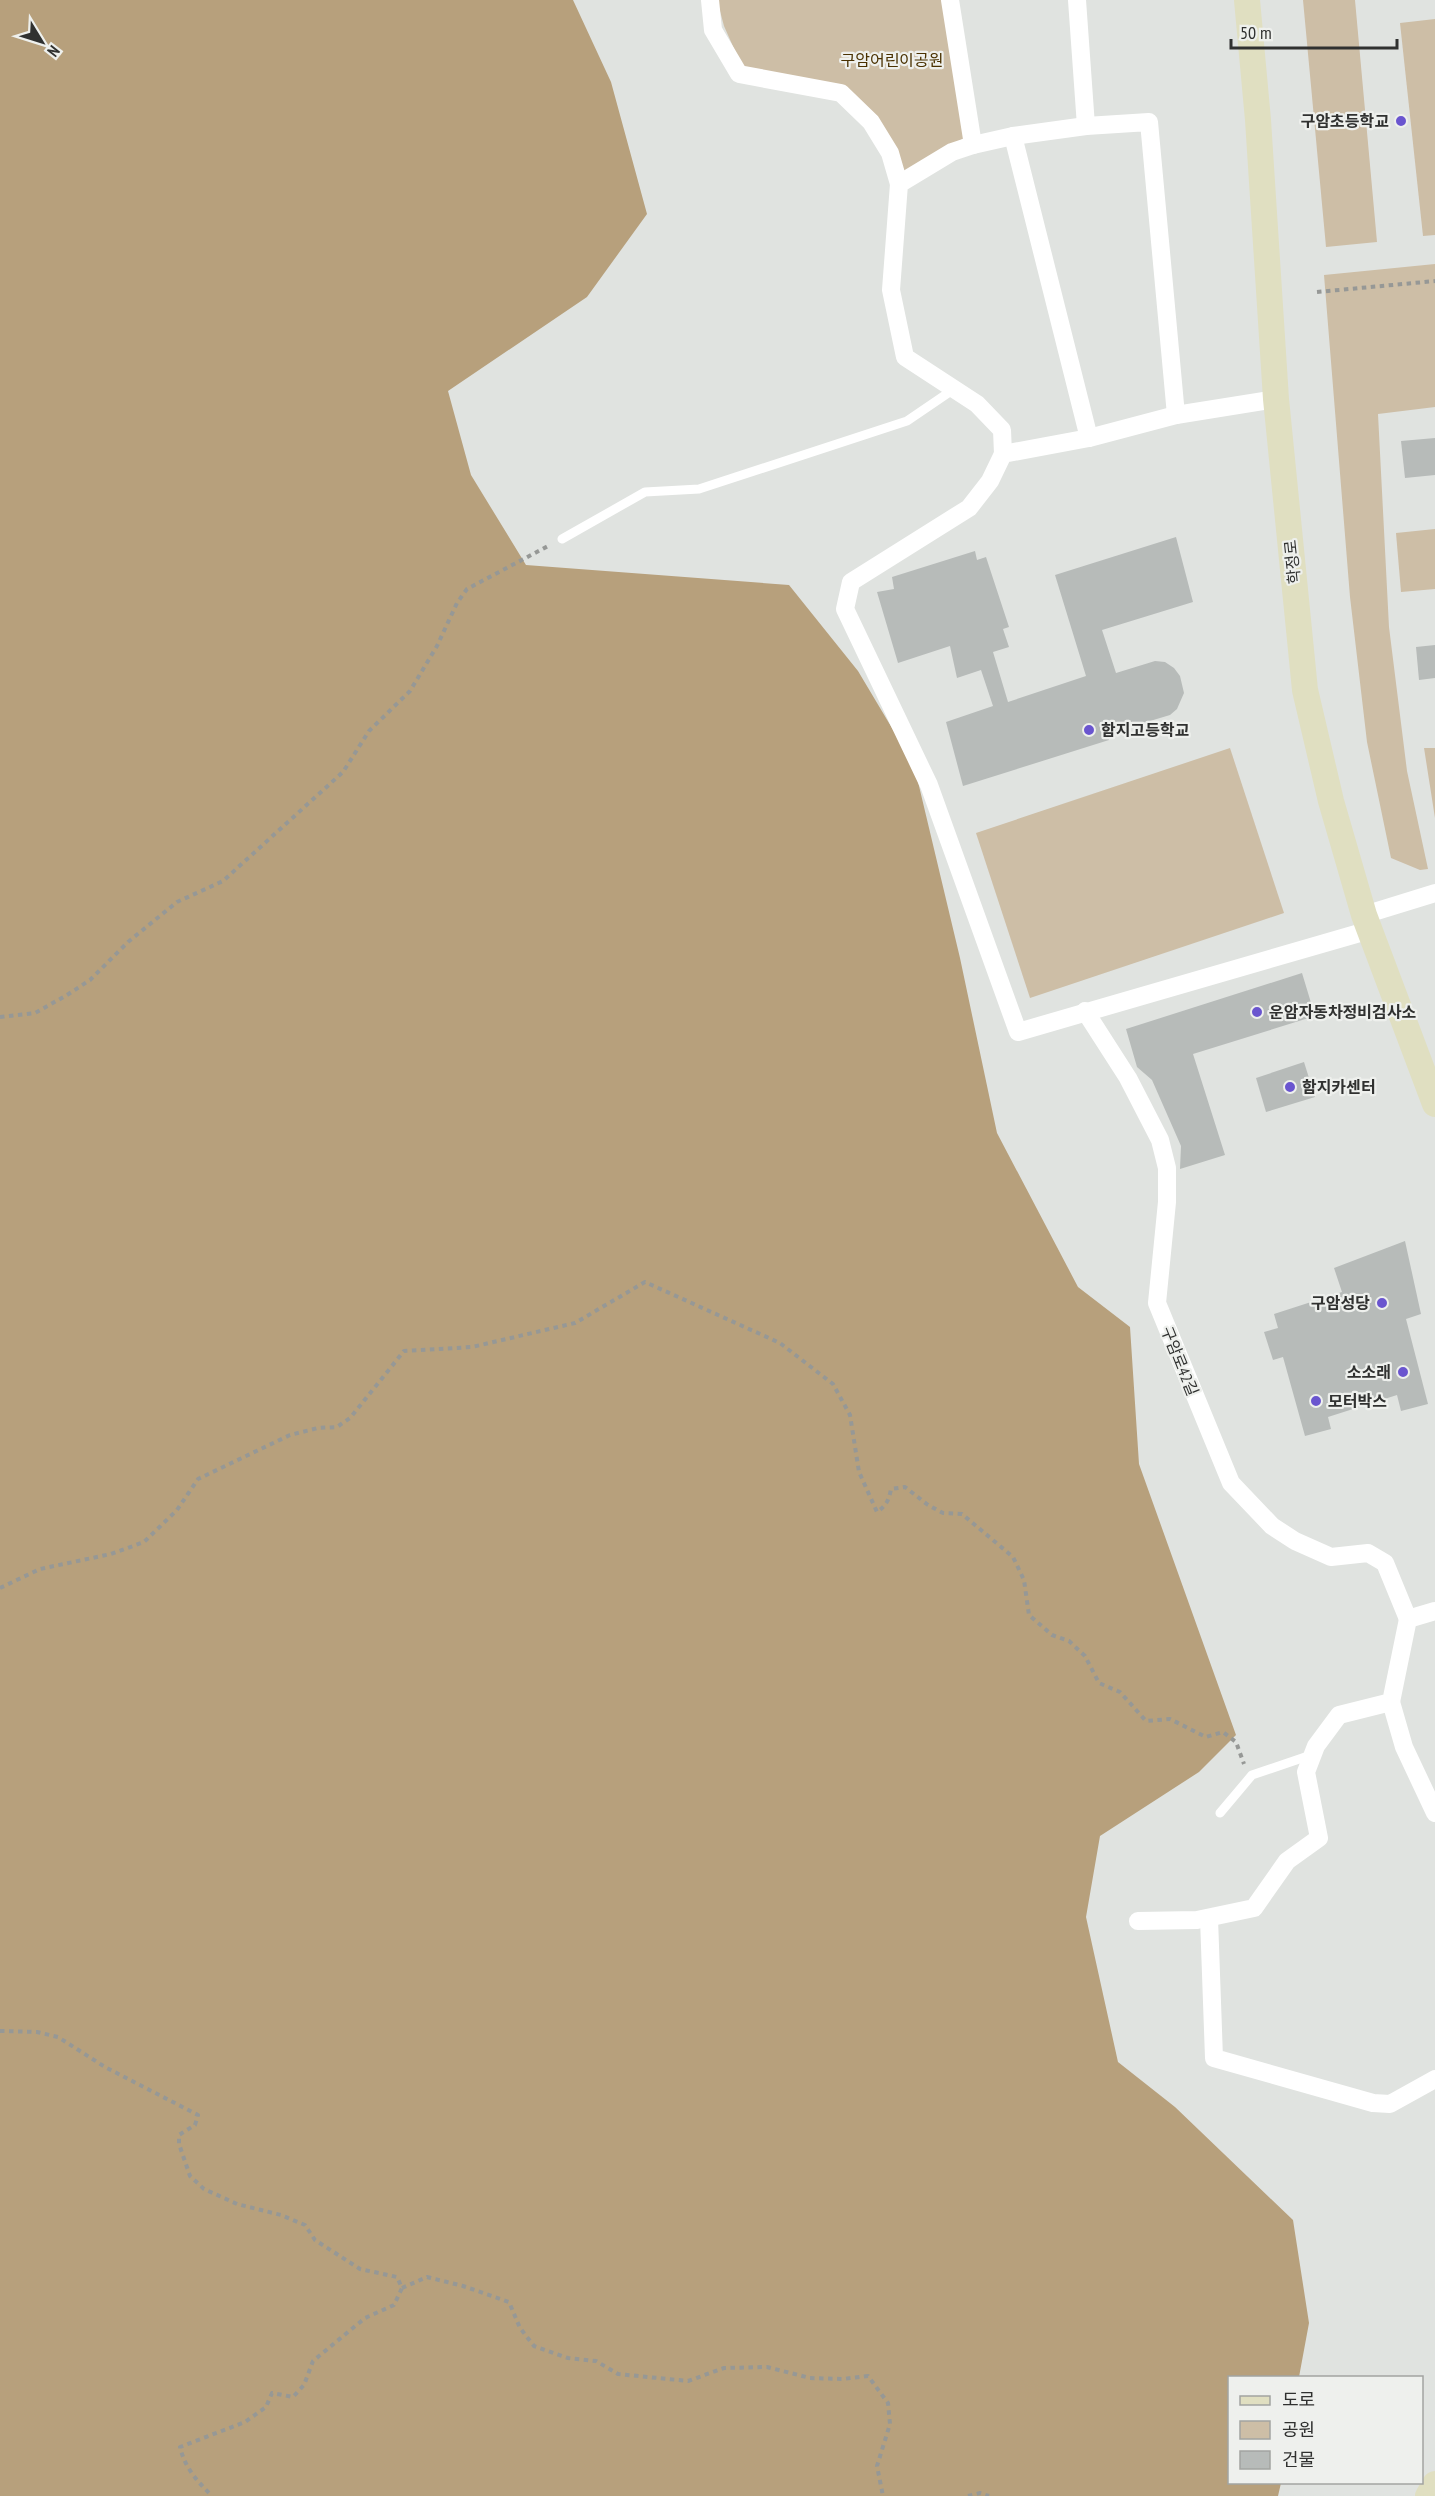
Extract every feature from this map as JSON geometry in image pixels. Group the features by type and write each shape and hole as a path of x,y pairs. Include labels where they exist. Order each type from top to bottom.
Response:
{"main road":[{"name":"학정로","path":"1246,0 1258,120 1276,399 1305,690 1331,801 1367,923 1435,1104"},
{"path":"1428,2496 1435,2484"}],"street":[{"path":"710,0 713,30 738,74 841,93 871,122 890,153 899,184 891,290 905,357 977,404 1002,430 1004,454 990,481 969,508 851,582 845,609 929,784 1018,1032 1367,923 1435,893"},
{"path":"950,0 973,145"},
{"path":"1077,0 1086,126"},
{"path":"899,184 952,152 973,145 1013,136 1086,126 1149,123 1176,415"},
{"path":"1013,136 1089,438"},
{"path":"1004,454 1089,438 1176,415 1276,399"},
{"name":"구암로42길","path":"1085,1011 1128,1078 1160,1140 1167,1168 1167,1202 1157,1303 1208,1432 1231,1483 1272,1526 1295,1541 1331,1557 1368,1553 1385,1563 1408,1619"},
{"path":"1434,1810 1404,1747 1391,1702 1408,1619 1435,1611"},
{"path":"1138,1921 1197,1920 1254,1908 1287,1862 1319,1838 1306,1772 1312,1755 1339,1715 1391,1702"},
{"path":"1209,1918 1214,2058 1373,2103 1390,2104 1435,2079"}],"lane":[{"path":"562,539 645,492 699,489 907,421 954,389"},
{"path":"1220,1813 1252,1775 1312,1755"}],"path":[{"path":"1317,292 1435,281"},
{"path":"0,1017 34,1013 75,990 90,980 128,942 177,902 223,881 343,772 369,731 410,691 437,646 457,603 467,589 562,539"},
{"path":"0,1588 40,1569 111,1554 144,1542 177,1510 198,1479 290,1435 318,1428 337,1427 350,1418 404,1351 472,1347 575,1323 645,1282 780,1343 833,1384 850,1415 859,1472 877,1512 890,1499 891,1489 905,1487 928,1505 943,1513 962,1514 1013,1557 1024,1580 1029,1615 1052,1635 1068,1641 1085,1656 1099,1683 1120,1692 1146,1721 1170,1719 1206,1737 1222,1732 1236,1742 1245,1768 1252,1775"},
{"path":"0,2031 37,2032 57,2037 105,2067 198,2115 195,2125 179,2135 178,2144 190,2176 204,2189 237,2204 281,2215 305,2225 315,2240 360,2269 397,2277 402,2288"},
{"path":"212,2496 194,2477 183,2459 180,2447 245,2422 266,2407 272,2393 293,2397 304,2385 313,2361 365,2318 394,2305 402,2288 427,2277 463,2286 509,2302 520,2328 534,2346 568,2358 596,2361 618,2374 688,2381 724,2368 767,2367 810,2378 843,2379 868,2376 888,2403 890,2424 877,2466 883,2496"},
{"path":"968,2496 980,2493 989,2496"}],"green space":[{"name":"구암어린이공원","path":"717,0 943,0 964,138 900,176 841,93 743,69 724,26"},
{"path":"1303,0 1355,0 1377,242 1326,247"},
{"path":"1435,19 1435,235 1423,236 1400,23"},
{"path":"1435,264 1435,407 1378,414 1389,627 1407,771 1428,869 1420,870 1391,858 1367,742 1350,597 1324,275"},
{"path":"1435,529 1435,589 1401,592 1396,533"},
{"path":"1230,748 1284,913 1030,998 976,833"},
{"path":"1424,748 1435,748 1435,818"}],"shaded area":[{"path":"0,0 573,0 611,82 647,214 587,297 448,391 471,475 526,565 789,585 858,671 914,765 960,958 997,1133 1078,1287 1130,1327 1139,1464 1236,1735 1199,1772 1100,1836 1086,1917 1118,2062 1175,2107 1293,2220 1309,2323 1299,2376 1228,2376 1228,2484 1281,2484 1278,2496 0,2496"}],"building":[{"path":"1435,438 1435,475 1405,478 1401,441"},
{"path":"1176,537 1193,602 1102,630 1116,673 1155,661 1165,662 1174,668 1180,676 1184,693 1177,709 1170,715 1120,730 1121,732 1108,736 1109,740 963,786 946,722 993,706 981,670 957,678 950,646 898,663 877,592 894,589 892,577 975,551 977,560 986,557 1009,627 1003,629 1009,647 993,652 1008,702 1086,676 1055,575"},
{"path":"1435,645 1435,678 1419,680 1416,647"},
{"path":"1302,973 1315,1016 1193,1054 1225,1155 1180,1169 1181,1146 1152,1080 1137,1067 1126,1029"},
{"path":"1304,1062 1315,1097 1266,1112 1256,1078"},
{"path":"1405,1241 1421,1314 1406,1319 1428,1404 1401,1411 1397,1395 1328,1417 1331,1429 1305,1436 1283,1357 1273,1360 1264,1332 1278,1328 1274,1314 1342,1292 1334,1268"}],"place":[{"name":"구암초등학교","path":"1401,121"},
{"name":"함지고등학교","path":"1089,730"},
{"name":"운암자동차정비검사소","path":"1257,1012"},
{"name":"함지카센터","path":"1290,1087"},
{"name":"구암성당","path":"1382,1303"},
{"name":"소소래","path":"1403,1372"},
{"name":"모터박스","path":"1316,1401"}]}
